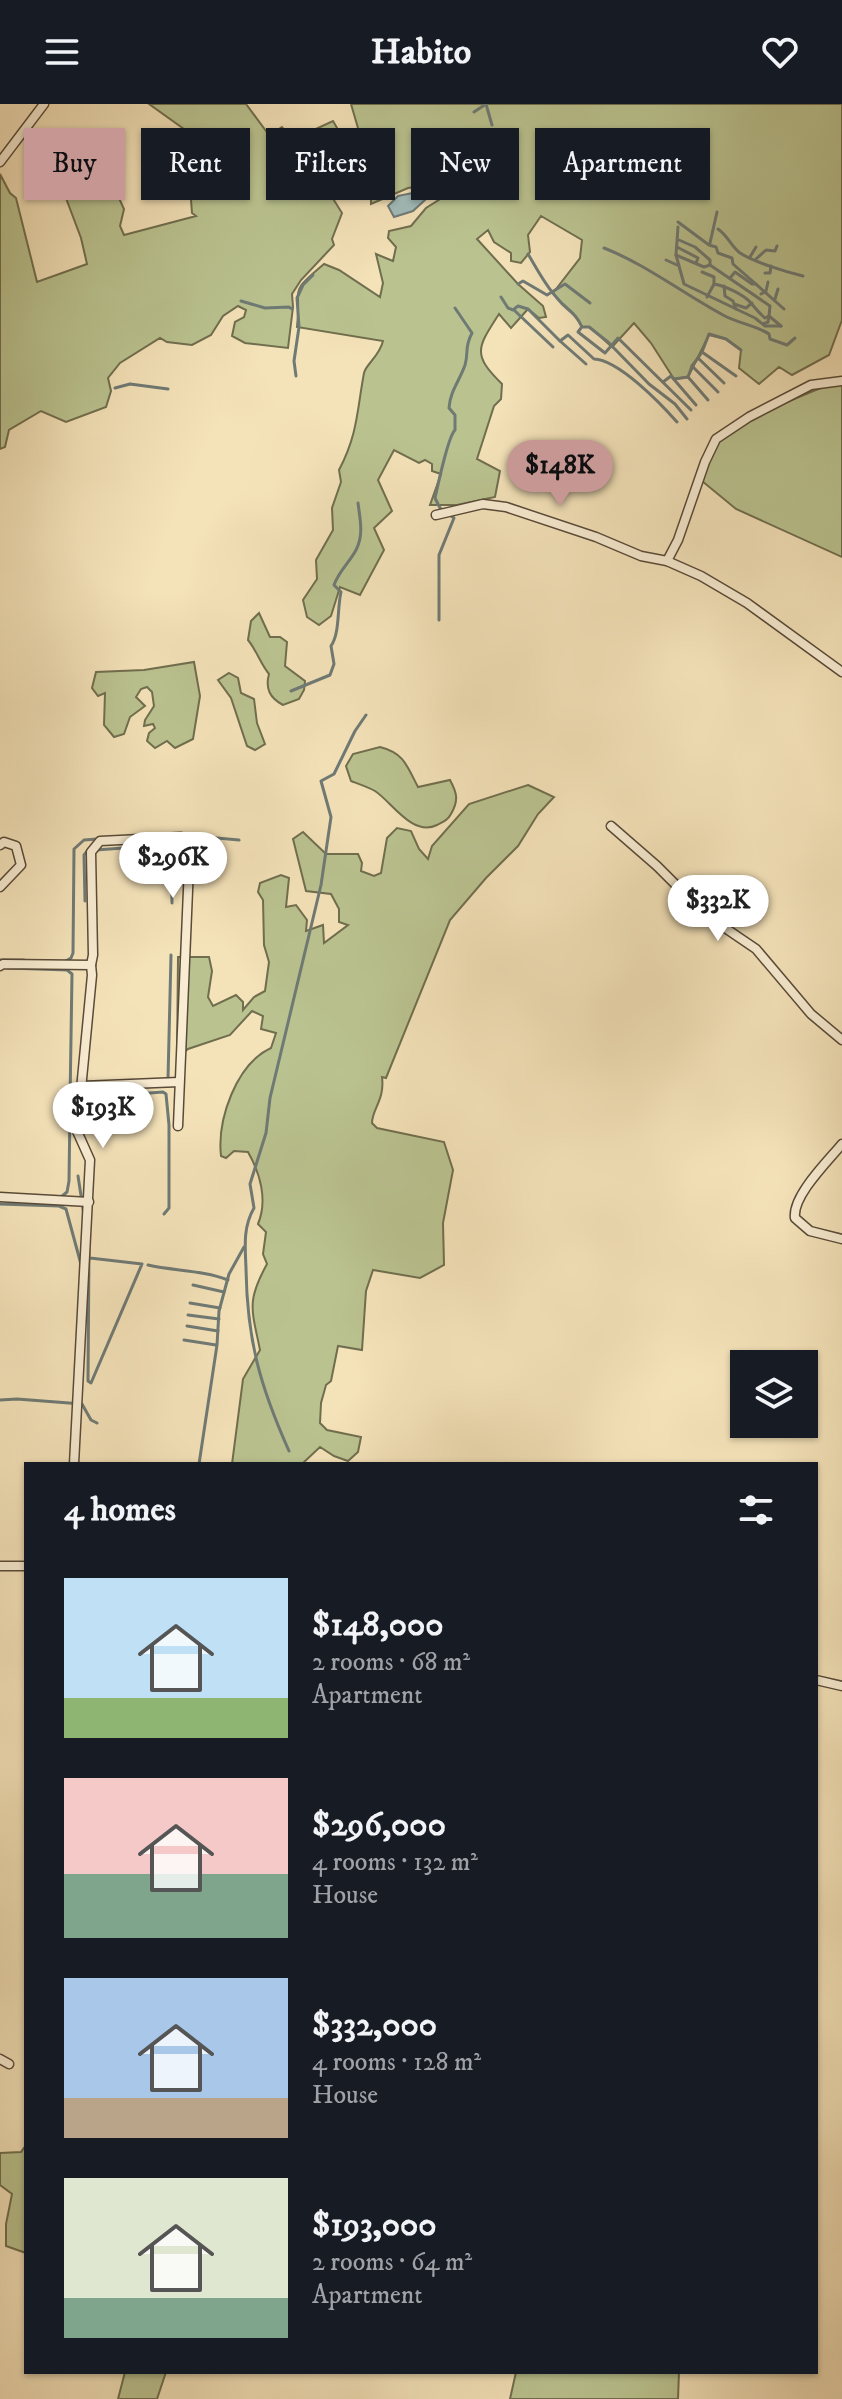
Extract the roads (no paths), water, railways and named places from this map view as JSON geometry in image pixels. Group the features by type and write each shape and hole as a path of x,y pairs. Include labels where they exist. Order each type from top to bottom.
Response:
{"street":[{"path":"0,162 44,104"},
{"path":"667,561 716,439 749,417 811,385 842,381"},
{"path":"436,515 483,504 506,507 596,537 641,556 667,561 701,576 747,603 842,672"},
{"path":"611,826 706,915 756,949 811,1014 842,1040"},
{"path":"74,1462 90,1160 77,1131 92,975 91,852 100,841 181,837 190,843 189,927 178,1126"},
{"path":"0,845 4,842 16,846 21,865 0,887"},
{"path":"1,964 91,965"},
{"path":"82,1086 179,1082"},
{"path":"842,1144 809,1184 794,1210 795,1218 810,1231 842,1239"},
{"path":"0,1197 89,1202"},
{"path":"0,1566 24,1566"},
{"path":"818,1680 842,1686"}],"water":[{"path":"411,193 411,200 425,200 413,211 394,217 388,206 398,196"}],"waterway":[{"path":"486,104 492,125"},
{"path":"474,112 486,104"},
{"path":"710,243 717,212"},
{"path":"678,222 716,247 718,253 732,258 733,264 784,309"},
{"path":"678,227 676,255 684,284 755,318 765,326 781,326"},
{"path":"718,229 746,256 803,276"},
{"path":"679,240 695,247 710,260 710,265"},
{"path":"756,259 766,250 775,251 777,246"},
{"path":"677,247 698,258 696,263"},
{"path":"750,257 756,247"},
{"path":"604,248 723,315 764,331 770,339 787,345 795,338"},
{"path":"528,254 549,288 582,327 589,327 608,342 687,419"},
{"path":"676,255 704,267 710,265 770,306 769,316 781,326"},
{"path":"666,260 677,265"},
{"path":"765,273 770,273 771,266"},
{"path":"702,272 714,277 714,284 743,297 765,318 769,316 768,322 763,324"},
{"path":"730,278 735,272 756,284"},
{"path":"296,376 297,298 303,285 313,275"},
{"path":"518,284 523,281 547,295 565,284 590,303"},
{"path":"761,294 766,291 768,282"},
{"path":"707,297 714,284"},
{"path":"724,286 725,296 733,301 736,309"},
{"path":"775,299 778,289"},
{"path":"501,297 508,308 513,310 518,306 528,309 560,341 568,335 594,359 604,361 627,375 677,422"},
{"path":"241,301 265,308 292,309"},
{"path":"734,304 746,308 752,303"},
{"path":"439,620 439,555 454,518 440,508 435,498 446,451 455,430 455,415 449,408 450,402 465,365 472,333 455,308"},
{"path":"515,311 553,347"},
{"path":"581,328 578,332 605,353 618,338 691,410"},
{"path":"702,352 709,334 726,339 741,350"},
{"path":"560,341 586,364"},
{"path":"698,358 702,352 736,376"},
{"path":"692,366 698,358 724,383"},
{"path":"688,377 692,366 718,392"},
{"path":"663,382 671,376 696,405"},
{"path":"674,379 688,377 708,400"},
{"path":"115,388 130,384 168,389"},
{"path":"291,691 330,675 334,664 331,646 337,628 341,592 334,585 360,539 358,503"},
{"path":"289,1451 270,1405 252,1340 245,1244 246,1230 254,1208 250,1184 266,1133 270,1098 321,885 331,817 321,781 334,774 366,715"},
{"path":"184,835 239,840"},
{"path":"64,962 73,953 74,849 84,840 97,839"},
{"path":"96,850 164,845 171,848 172,903"},
{"path":"85,901 84,855 88,850"},
{"path":"168,1079 171,955"},
{"path":"0,960 24,960"},
{"path":"8,968 67,970 72,974 70,1102"},
{"path":"82,1098 166,1094 169,1208 164,1214"},
{"path":"61,1197 67,1192 69,1181 70,1109"},
{"path":"78,1176 84,1215"},
{"path":"0,1204 59,1206 66,1209 82,1268"},
{"path":"199,1462 217,1345 219,1311 229,1274 244,1247"},
{"path":"89,1250 88,1381 91,1383 142,1264 90,1258"},
{"path":"148,1265 228,1280"},
{"path":"193,1285 224,1292"},
{"path":"190,1303 220,1308"},
{"path":"188,1315 219,1319"},
{"path":"187,1326 218,1331"},
{"path":"184,1340 216,1345"},
{"path":"0,1400 82,1404 91,1420 97,1423"}]}
